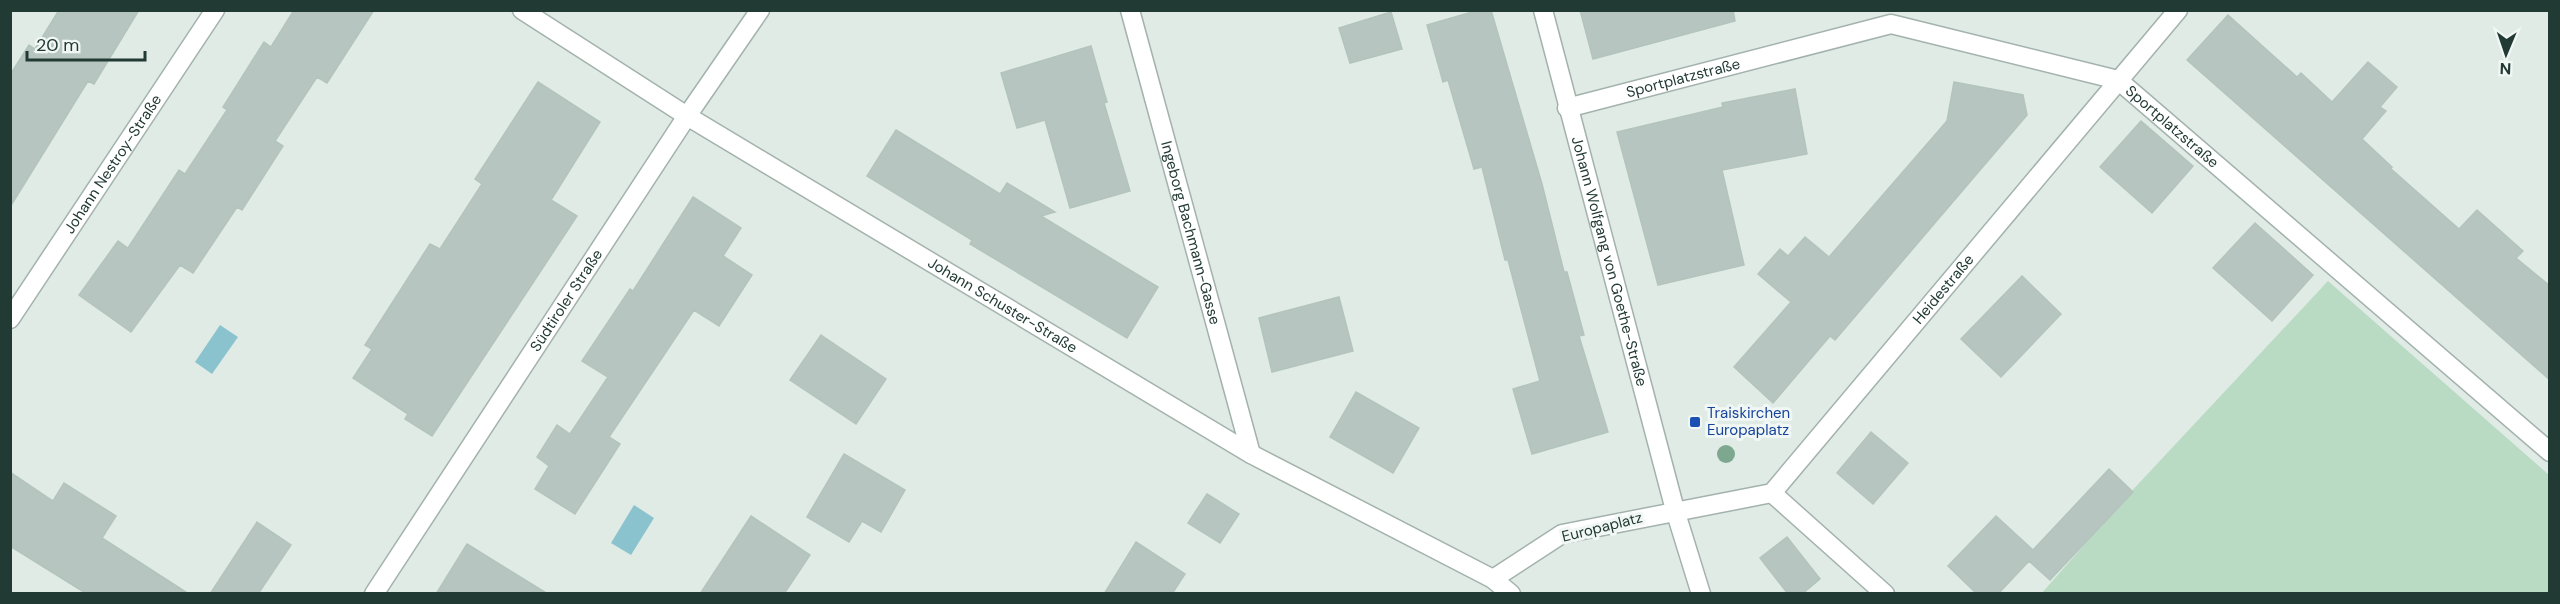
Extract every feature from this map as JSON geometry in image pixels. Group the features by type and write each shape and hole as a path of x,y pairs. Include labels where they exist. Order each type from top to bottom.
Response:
{"street":[{"name":"Johann Nestroy-Straße","path":"10,319 215,10"},
{"name":"Johann Schuster-Straße","path":"522,10 687,116 1251,454 1493,579"},
{"name":"Südtiroler Straße","path":"374,594 687,116 760,10"},
{"name":"Ingeborg Bachmann-Gasse","path":"1130,10 1251,454"},
{"name":"Johann Wolfgang von Goethe-Straße","path":"1543,10 1567,108 1675,510 1701,594"},
{"name":"Heidestraße","path":"1772,493 2178,10"},
{"name":"Sportplatzstraße","path":"1567,108 1889,17 2118,80 2550,452"},
{"path":"1675,510 1772,493 1885,594"},
{"name":"Europaplatz","path":"1493,579 1562,534 1675,510"},
{"path":"1493,579 1511,594"}],"green space":[{"path":"2328,281 2549,475 2549,593 2041,594 2127,496"}],"water":[{"path":"220,325 238,337 212,374 195,362"},
{"path":"634,505 654,518 631,555 611,543"}],"building":[{"path":"59,10 139,10 94,84 88,81 10,207 10,75 29,45 35,49"},
{"path":"294,10 374,10 327,83 317,77 275,141 283,146 242,210 237,207 193,273 180,265 131,332 79,295 118,241 128,248 179,170 185,174 227,110 223,107 264,42 271,47"},
{"path":"1479,10 1491,10 1542,184 1564,272 1567,272 1584,335 1579,336 1608,432 1532,454 1513,389 1540,381 1508,260 1505,260 1482,167 1474,169 1448,80 1443,82 1427,25"},
{"path":"1580,10 1733,10 1735,21 1593,59"},
{"path":"1391,12 1402,49 1350,63 1339,28"},
{"path":"2228,15 2297,77 2301,73 2332,102 2368,62 2397,87 2380,107 2386,111 2362,139 2392,167 2390,168 2459,229 2477,210 2523,251 2516,258 2550,286 2550,380 2187,60"},
{"path":"1091,46 1107,102 1104,103 1130,191 1070,208 1045,120 1017,128 1001,73"},
{"path":"538,82 600,122 551,200 577,216 432,436 405,419 408,414 353,378 372,349 365,345 430,244 440,249 482,184 475,179"},
{"path":"1954,82 2023,95 2027,115 1835,340 1830,336 1773,403 1734,367 1791,302 1758,274 1780,249 1788,256 1805,237 1829,257 1947,121"},
{"path":"1795,89 1807,154 1722,170 1744,265 1658,285 1617,132 1723,107 1722,103"},
{"path":"2141,121 2193,166 2152,213 2100,167"},
{"path":"896,130 1000,194 1007,183 1055,212 1041,216 1158,287 1127,338 970,244 972,240 867,176"},
{"path":"693,197 741,228 723,256 752,275 719,326 694,310 609,437 620,444 575,514 535,489 549,466 537,457 557,425 570,434 608,377 582,361 630,289 633,291"},
{"path":"2255,223 2313,275 2272,321 2213,268"},
{"path":"2022,276 2061,314 2001,377 1961,339"},
{"path":"1339,297 1353,351 1272,372 1259,318"},
{"path":"821,335 886,379 856,424 790,380"},
{"path":"1356,392 1419,428 1393,473 1330,437"},
{"path":"1871,432 1908,463 1873,504 1837,473"},
{"path":"844,454 905,490 881,532 862,521 849,542 807,517"},
{"path":"2109,469 2133,492 2050,580 2029,561 1998,594 1977,594 1948,566 1996,516 2033,550"},
{"path":"10,472 53,501 64,483 116,516 102,538 189,594 87,594 10,546"},
{"path":"1207,494 1239,514 1220,543 1188,523"},
{"path":"751,516 810,555 784,594 700,594"},
{"path":"257,522 291,545 258,594 210,594"},
{"path":"1787,537 1820,579 1802,594 1788,594 1760,558"},
{"path":"1136,542 1185,574 1172,594 1104,594"},
{"path":"467,544 548,594 436,594"}],"place":[{"name":"Traiskirchen Europaplatz","path":"1695,422"}]}
